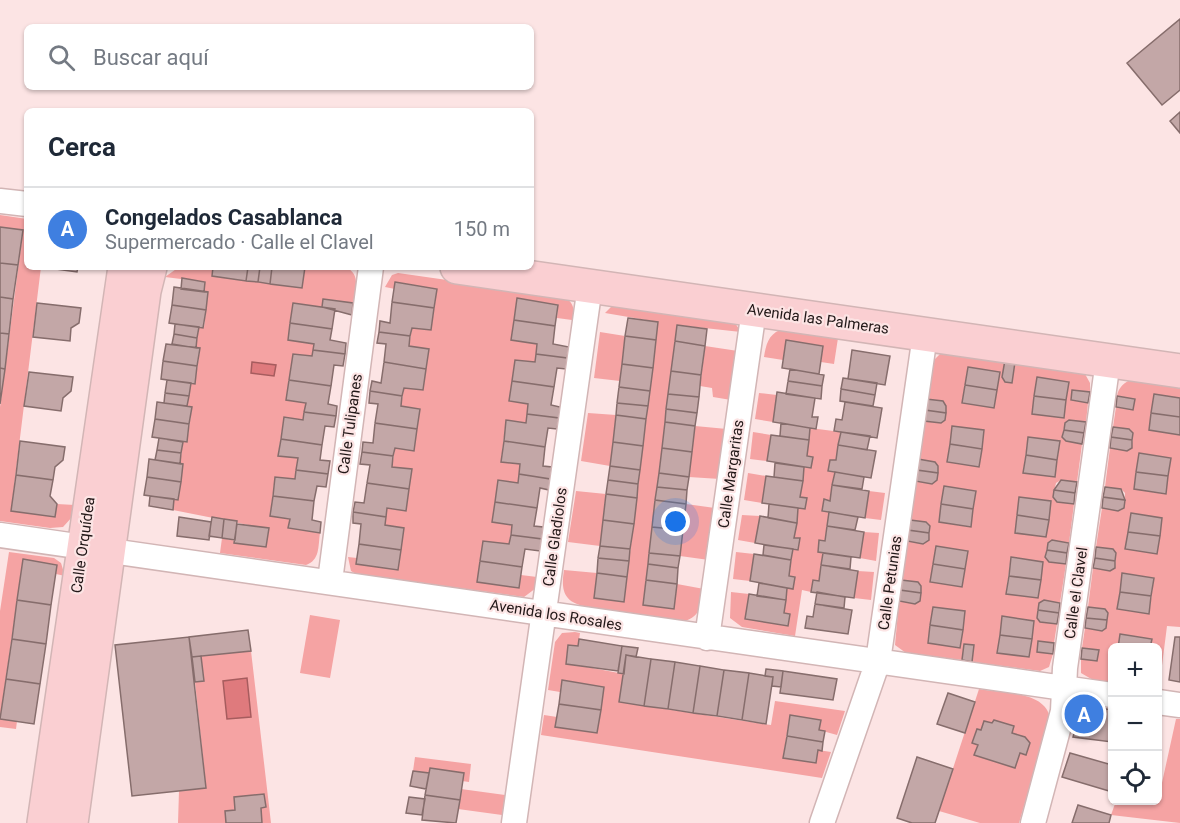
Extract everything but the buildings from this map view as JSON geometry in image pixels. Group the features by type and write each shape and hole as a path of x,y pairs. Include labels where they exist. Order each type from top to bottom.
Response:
{"street":[{"path":"0,201 24,204"},
{"name":"Calle Orquídea","path":"44,823 96,549 142,270"},
{"name":"Calle Tulipanes","path":"330,581 371,270"},
{"name":"Avenida las Palmeras","path":"478,270 1180,371"},
{"name":"Calle Gladiolos","path":"514,823 590,286"},
{"name":"Calle Margaritas","path":"707,638 754,310"},
{"name":"Calle Petunias","path":"822,823 878,661 925,335"},
{"name":"Calle el Clavel","path":"1033,823 1063,711 1064,686 1108,361"},
{"name":"Avenida los Rosales","path":"0,536 330,581 707,638 1064,686 1108,694"},
{"name":"Calle Orquídea","path":"70,823 96,549"},
{"path":"1162,703 1180,705"}],"shaded area":[{"path":"0,215 24,219 24,270 41,270 11,511 55,517 57,504 75,505 73,516 63,527 50,528 0,521 0,407 23,231 0,227"},
{"path":"175,270 350,270 353,273 356,287 353,303 324,299 322,307 293,303 288,340 314,344 312,356 293,354 286,400 306,403 303,420 284,418 278,455 298,458 295,479 275,477 270,516 290,519 289,528 320,533 316,556 311,563 306,565 220,553 222,538 266,547 269,529 173,510 174,499 178,499 183,465 180,464 183,442 187,442 192,407 187,406 191,383 195,383 200,349 196,348 199,327 204,327 208,293 204,292 205,282 165,277"},
{"path":"398,273 565,297 573,307 572,320 557,318 558,305 517,298 511,340 537,344 535,362 515,360 509,401 528,404 526,423 506,420 501,461 520,464 518,483 498,481 492,522 512,525 509,544 477,582 519,588 521,575 537,577 536,588 524,597 356,574 351,571 348,557 357,558 357,564 398,570 385,525 387,508 406,511 411,469 392,467 395,448 414,450 420,409 401,406 404,388 423,390 429,349 409,346 412,328 431,330 437,289 396,283 395,289 385,287 392,275"},
{"path":"613,305 735,323 741,332 677,325 643,605 674,609 677,584 704,589 697,613 685,621 583,606 571,601 563,588 564,570 597,573 594,598 624,602 658,322 605,313"},
{"path":"780,330 838,338 834,364 821,362 823,346 786,340 783,360 764,357 770,338"},
{"path":"600,332 625,336 620,381 594,378"},
{"path":"705,346 738,351 731,400 713,397 712,388 700,386"},
{"path":"941,353 1005,360 1002,377 1005,382 1012,383 1015,362 1085,374 1090,383 1090,392 1073,390 1071,400 1088,403 1086,422 1069,420 1065,423 1062,437 1066,441 1082,444 1077,482 1061,480 1056,483 1053,497 1057,502 1074,504 1069,543 1052,540 1048,543 1045,557 1066,564 1060,603 1044,600 1039,603 1037,618 1040,622 1057,624 1054,643 1038,641 1037,652 1053,654 1049,667 1040,671 972,662 974,645 964,644 962,660 906,653 895,645 899,601 915,604 920,600 921,586 918,582 901,580 907,541 923,544 929,540 930,526 927,522 910,520 915,481 932,484 937,480 938,466 935,462 918,459 924,421 940,423 945,420 946,406 943,402 926,399 933,361","holes":["968,367 999,372 994,408 962,402","1037,378 1068,382 1064,418 1032,413","953,426 984,431 982,449 947,462","1028,437 1060,441 1055,477 1023,473","944,486 976,491 970,527 939,522","1019,497 1051,501 1046,537 1015,533","936,546 968,551 962,587 931,582","1011,557 1043,562 1038,597 1006,593","933,607 965,611 960,647 928,643","1002,617 1034,621 1029,657 998,653"]},
{"path":"252,362 276,365 274,376 251,373"},
{"path":"1133,379 1180,386 1180,398 1154,394 1149,430 1180,435 1180,627 1167,626 1162,665 1162,643 1150,643 1151,639 1120,634 1119,643 1108,643 1108,682 1093,680 1081,673 1081,659 1097,661 1099,650 1082,648 1085,628 1102,631 1106,628 1108,613 1105,609 1088,607 1093,568 1110,571 1115,568 1116,553 1113,549 1096,547 1102,508 1119,511 1124,508 1125,493 1121,489 1105,487 1110,448 1132,447 1133,433 1130,429 1113,427 1116,407 1133,410 1117,396 1125,383","holes":["1139,453 1171,458 1165,494 1134,489","1131,513 1162,518 1157,554 1126,549","1123,573 1154,578 1149,614 1117,609"]},
{"path":"759,393 777,395 773,422 755,419"},
{"path":"588,413 616,415 610,466 581,461"},
{"path":"695,426 727,429 720,479 689,477"},
{"path":"810,428 841,432 836,460 830,460 828,470 835,472 830,501 824,500 822,510 829,512 825,541 819,541 818,552 823,553 819,581 813,580 811,592 802,590 795,636 742,627 730,618 731,592 749,594 784,613 787,588 795,577 789,576 793,549 799,538 794,538 798,508 805,509 807,498 800,497 804,467 811,468 813,457 807,456"},
{"path":"753,432 771,435 767,461 750,459"},
{"path":"748,473 766,476 762,503 744,500"},
{"path":"576,491 606,494 600,546 568,542"},
{"path":"869,491 885,493 881,520 865,518"},
{"path":"686,504 715,508 709,560 680,556"},
{"path":"742,515 760,516 755,543 738,540"},
{"path":"864,532 879,533 876,561 860,558"},
{"path":"9,552 54,558 61,563 65,576 56,574 57,565 23,560 0,718 0,611"},
{"path":"736,552 754,554 750,581 733,579"},
{"path":"858,571 874,572 871,600 854,598"},
{"path":"310,615 340,620 330,678 300,673"},
{"path":"562,633 580,633 578,646 568,645 566,663 624,674 620,702 771,725 775,701 845,711 837,735 819,730 820,720 790,715 783,757 818,750 831,752 822,778 541,735 544,715 557,717 555,727 597,733 604,687 562,680 560,692 548,690 555,642"},
{"path":"251,651 271,823 178,823 179,791 206,788 195,682 204,681 201,656"},
{"path":"247,678 251,717 227,719 223,681"},
{"path":"979,689 1032,698 1047,710 1050,719 1019,823 980,823 939,811"},
{"path":"0,718 17,721 16,729 0,727"},
{"path":"1176,719 1180,719 1180,823 1111,815 1115,805 1162,805 1162,783"},
{"path":"415,757 471,764 469,782 462,781 463,773 430,768 429,773 413,771"},
{"path":"461,789 505,795 502,815 458,809"}],"place":[{"name":"Congelados Casablanca","path":"1084,714"}]}
